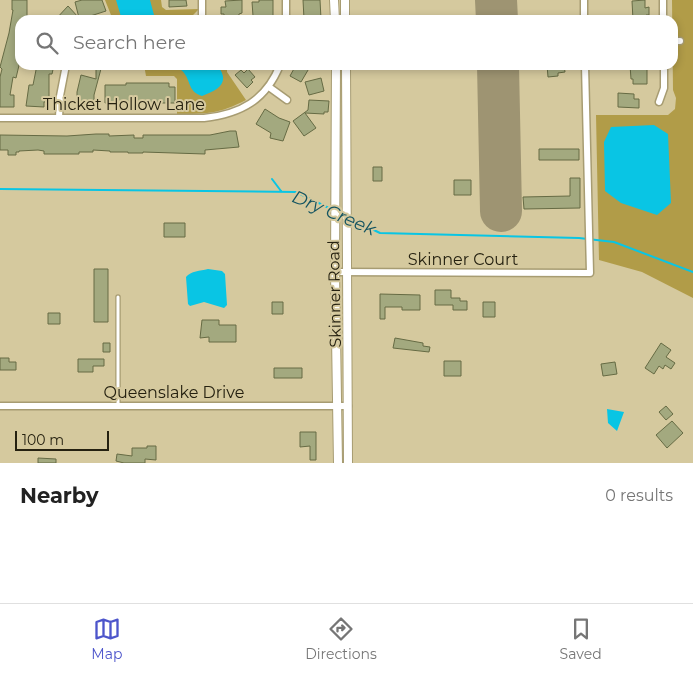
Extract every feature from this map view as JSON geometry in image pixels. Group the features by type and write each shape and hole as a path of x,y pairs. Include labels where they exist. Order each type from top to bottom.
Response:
{"street":[{"path":"202,0 202,15"},
{"path":"286,0 286,15"},
{"path":"334,0 335,15"},
{"path":"345,0 345,15"},
{"path":"584,0 584,15"},
{"path":"663,0 663,15"},
{"path":"59,118 60,96 65,70"},
{"path":"278,70 269,87 287,100"},
{"name":"Skinner Road","path":"336,70 335,272 338,463"},
{"name":"Skinner Road","path":"346,70 348,463"},
{"name":"Skinner Court","path":"335,272 590,273 586,70"},
{"path":"659,102 664,88 664,70"},
{"name":"Thicket Hollow Lane","path":"0,118 216,117 224,116 245,107 269,87"},
{"name":"Queenslake Drive","path":"0,406 348,406"}],"lane":[{"path":"118,297 118,406"}],"shaded area":[{"path":"105,0 161,0 162,7 166,10 199,9 193,15 111,15"},
{"path":"672,0 693,0 693,298 642,272 599,260 596,115 668,115 675,109 676,98 673,90 673,70 678,70 678,15 672,15"},
{"path":"145,70 227,70 246,100 213,112 177,114 177,79 174,76 146,76"}],"water":[{"path":"116,0 150,0 154,15 120,15"},
{"path":"181,70 220,70 223,81 218,88 202,96 193,91"},
{"path":"654,125 668,134 671,203 657,215 621,203 605,191 604,142 611,127"},
{"path":"208,269 222,271 225,274 227,305 224,308 204,302 190,306 188,304 186,277 193,272"},
{"path":"607,409 624,412 617,431 608,423"}],"building":[{"path":"12,0 27,0 27,15 15,15 15,70 18,70 16,78 13,77 10,95 14,95 14,107 0,107 0,77 2,69 0,67 9,33"},
{"path":"102,0 106,11 94,15 78,15 75,2"},
{"path":"169,0 186,0 187,6 169,7"},
{"path":"242,0 242,13 239,15 221,14 221,7 226,7 225,1"},
{"path":"259,0 273,0 273,15 253,15 252,2 259,2"},
{"path":"303,0 320,0 321,15 304,15"},
{"path":"645,0 645,8 649,7 649,15 633,15 632,1"},
{"path":"68,6 76,15 60,15"},
{"path":"36,70 53,70 52,74 49,74 49,102 44,102 44,107 26,106 29,85 33,85"},
{"path":"96,70 101,70 94,95 94,106 77,105 77,92 81,75 96,79"},
{"path":"241,70 244,73 249,70 255,77 247,88 235,75"},
{"path":"293,70 308,70 301,82 290,76"},
{"path":"547,70 565,70 565,72 558,73 558,76 548,77"},
{"path":"630,70 647,70 647,84 633,84 633,79 631,79"},
{"path":"321,78 324,91 309,95 305,82"},
{"path":"126,83 169,83 169,87 175,87 175,103 105,103 105,85 126,85"},
{"path":"618,93 634,94 634,99 639,99 639,108 618,107"},
{"path":"309,100 329,101 328,112 324,112 324,114 305,113 316,128 304,136 293,121 308,110"},
{"path":"265,109 279,118 290,122 283,141 270,138 271,133 256,124"},
{"path":"236,131 239,147 205,150 205,154 128,153 93,150 93,152 79,152 79,154 44,154 44,151 38,150 19,151 16,152 16,155 8,155 8,150 0,150 0,135 67,136 109,134 109,136 134,135 134,138 143,138 143,135 210,135"},
{"path":"539,149 579,149 579,160 539,160"},
{"path":"373,167 382,167 382,181 373,181"},
{"path":"570,178 580,178 580,208 524,209 523,197 570,196"},
{"path":"454,180 471,180 471,195 454,195"},
{"path":"164,223 185,223 185,237 164,237"},
{"path":"94,269 108,269 108,322 94,322"},
{"path":"435,290 451,290 451,298 460,298 460,301 467,301 467,310 453,310 453,305 435,305"},
{"path":"380,294 420,295 420,310 402,310 402,307 385,307 385,319 380,319"},
{"path":"272,302 283,302 283,314 272,314"},
{"path":"483,302 495,302 495,317 483,317"},
{"path":"48,313 60,313 60,324 48,324"},
{"path":"202,320 219,320 219,325 236,325 236,342 209,342 209,337 200,338"},
{"path":"395,338 423,343 423,346 430,347 429,352 393,348"},
{"path":"103,343 110,343 110,352 103,352"},
{"path":"661,343 671,350 666,357 675,363 671,369 665,365 663,369 659,366 654,374 645,368"},
{"path":"0,358 9,358 9,362 16,362 16,370 0,370"},
{"path":"78,359 104,359 104,366 93,366 93,372 78,372"},
{"path":"444,361 461,361 461,376 444,376"},
{"path":"615,362 617,374 603,376 601,364"},
{"path":"274,368 302,368 302,378 274,378"},
{"path":"666,406 673,414 666,420 659,412"},
{"path":"672,421 683,433 667,448 656,435"},
{"path":"300,432 316,432 316,460 310,460 310,446 300,447"},
{"path":"147,446 156,446 156,460 145,459 145,463 116,461 117,454 132,456 132,448 147,448"},
{"path":"38,458 56,459 56,463 38,463"}],"waterway":[{"path":"272,179 281,191"},
{"name":"Dry Creek","path":"0,189 296,192 333,210"},
{"name":"Dry Creek","path":"349,218 380,233 579,238 614,242 693,272"}],"runway":[{"path":"496,0 497,15"},
{"path":"498,70 501,211"}]}
